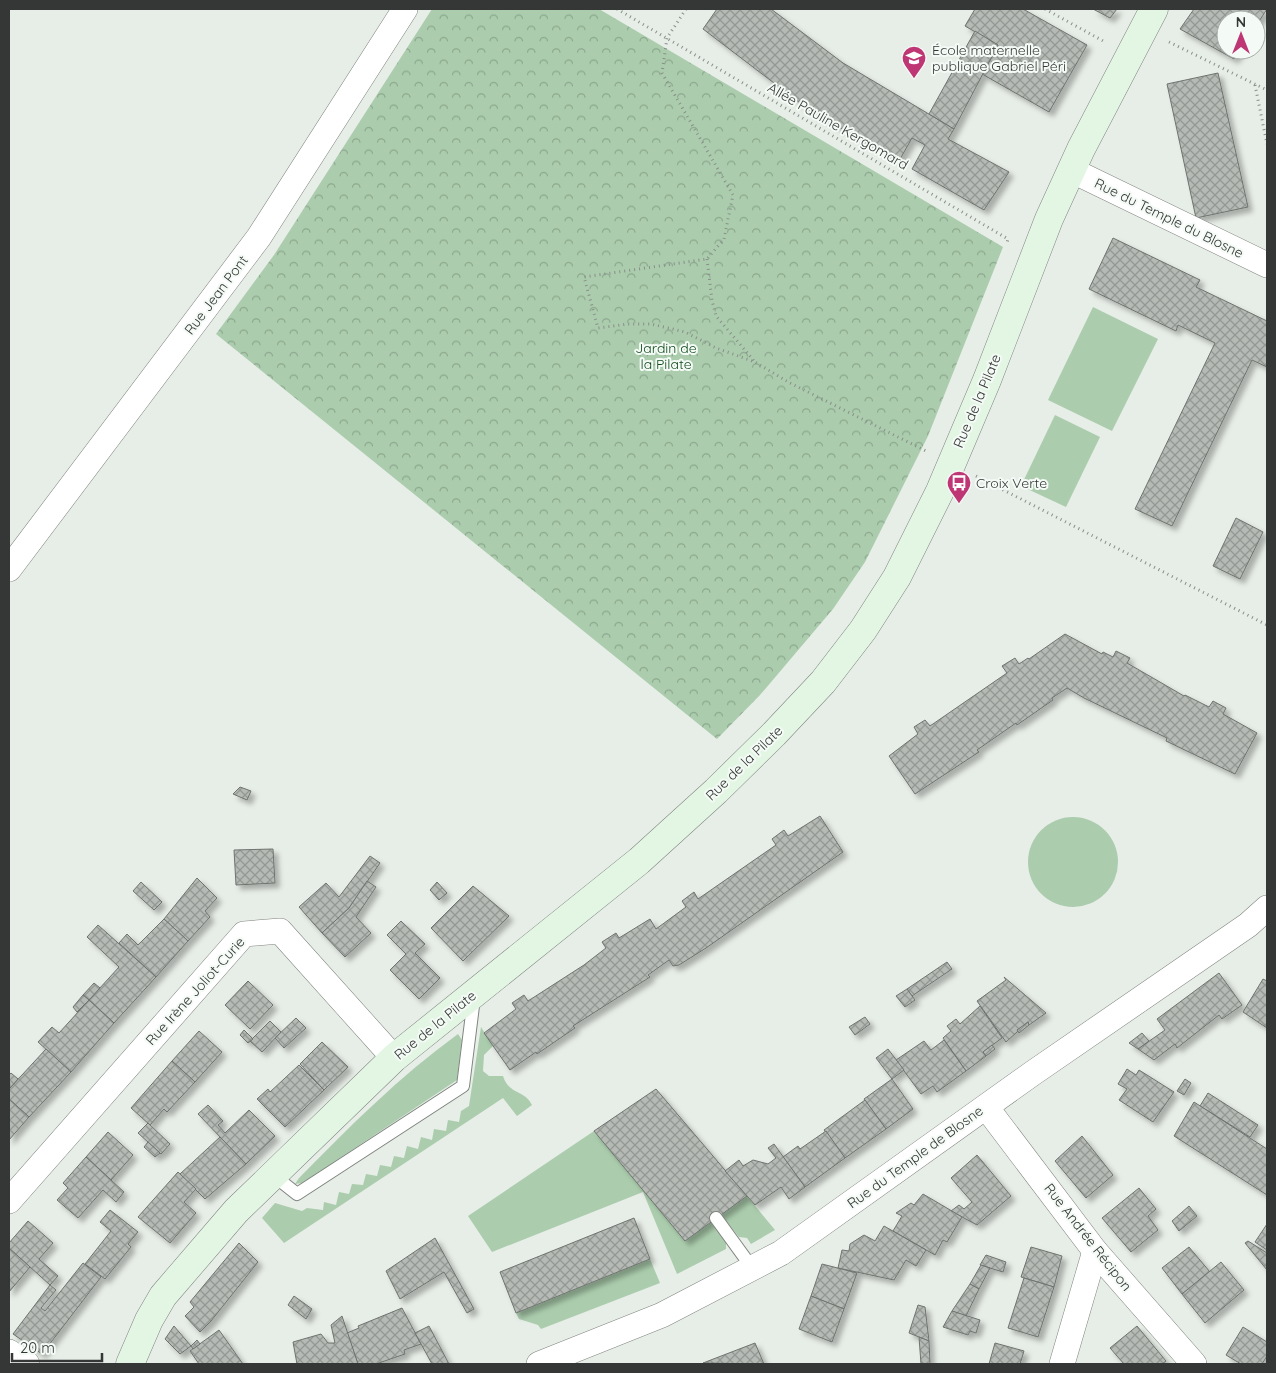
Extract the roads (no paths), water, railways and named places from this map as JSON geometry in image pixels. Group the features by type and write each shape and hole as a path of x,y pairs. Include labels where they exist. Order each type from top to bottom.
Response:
{"street":[{"name":"Rue Jean Pont","path":"9,569 260,237 406,9"},
{"name":"Rue de la Pilate","path":"130,1364 149,1320 163,1296 236,1211 394,1058 639,861 774,734 823,682 863,630 897,577 940,491 1071,170 1149,19"},
{"name":"Rue du Temple du Blosne","path":"1071,170 1267,265"},
{"name":"Rue du Temple de Blosne","path":"553,1362 662,1314 781,1253 986,1107 1258,929 1267,908"},
{"name":"Rue Irène Joliot-Curie","path":"9,1202 244,934 280,931 394,1058"},
{"name":"Rue Andrée Récipon","path":"986,1107 1095,1251 1194,1364"},
{"path":"1062,1364 1095,1251"},
{"path":"9,1352 27,1364"}],"lane":[{"path":"273,1175 298,1194 462,1086 475,993"},
{"path":"716,1218 753,1269"}],"place":[{"name":"École maternelle publique Gabriel Péri","path":"914,79"},
{"name":"Croix Verte","path":"959,504"}],"park label":[{"name":"Jardin de la Pilate","path":"666,356"}]}
